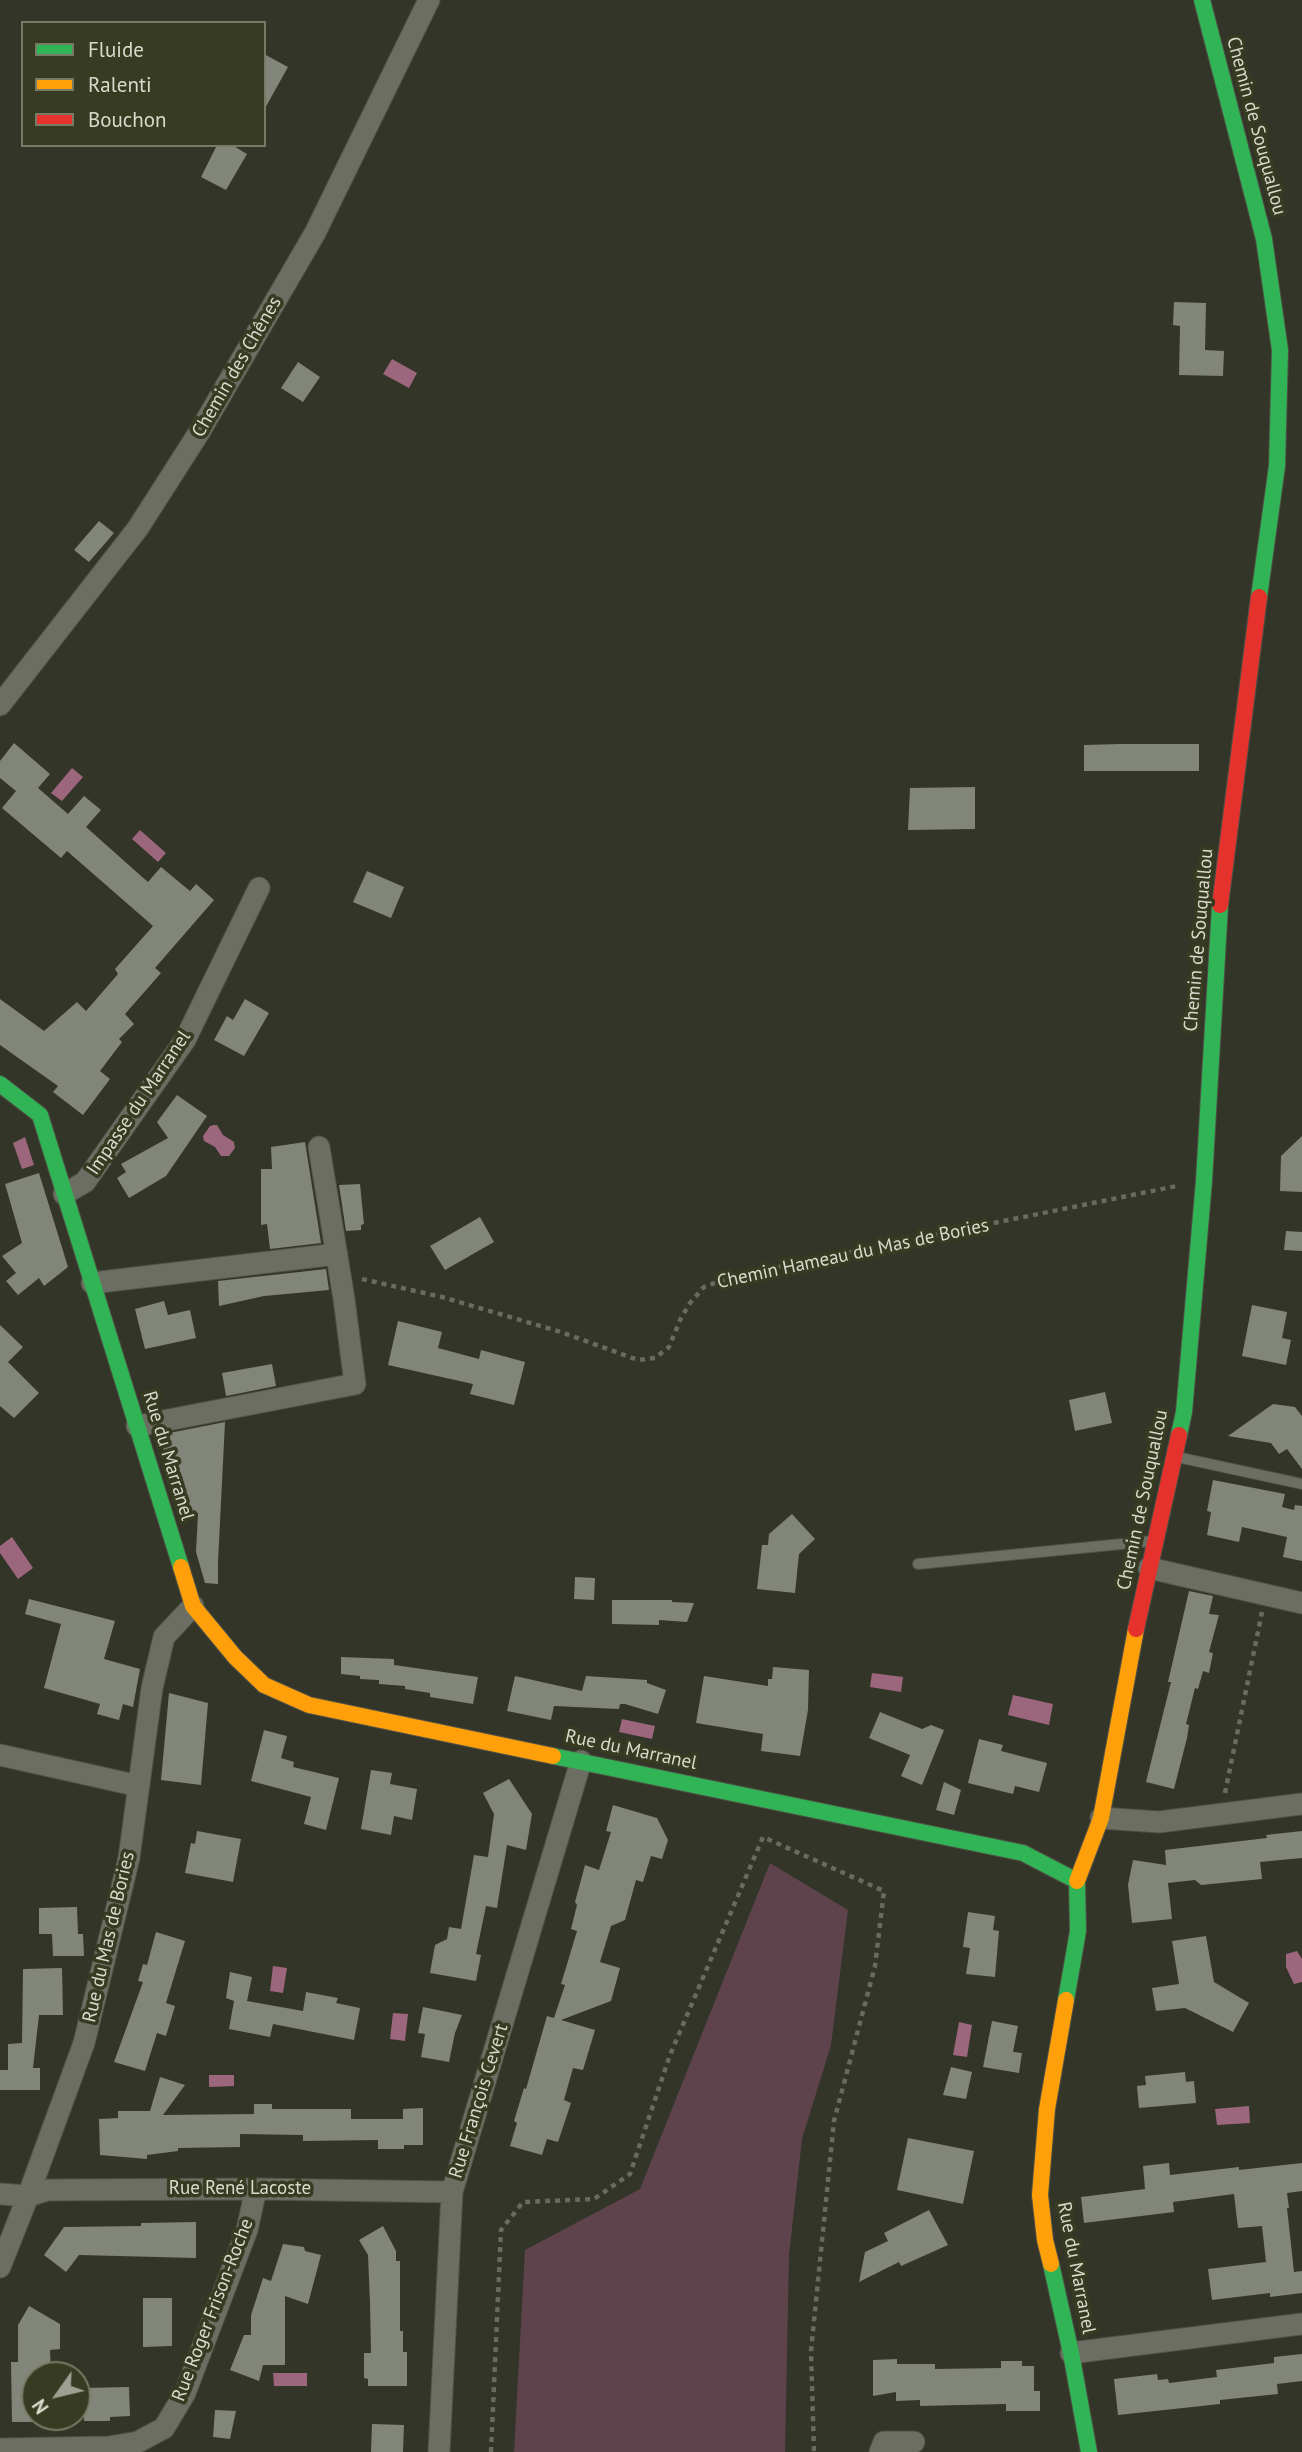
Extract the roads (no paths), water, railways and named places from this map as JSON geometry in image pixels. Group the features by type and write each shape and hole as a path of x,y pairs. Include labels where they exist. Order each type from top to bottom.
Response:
{"street":[{"name":"Chemin des Chênes","path":"0,705 138,528 200,431 315,233 429,0"},
{"name":"Chemin de Souquallou","path":"1077,1881 1101,1818 1131,1650 1184,1412 1204,1181 1217,934 1277,466 1280,350 1264,239 1202,0"},
{"name":"Impasse du Marranel","path":"64,1194 85,1182 185,1040 259,888"},
{"name":"Rue du Marranel","path":"0,1084 40,1115 193,1605 235,1657 264,1685 309,1705 1023,1853 1077,1881 1077,1931 1047,2109 1040,2195 1045,2240 1071,2353 1089,2452"},
{"path":"137,1426 355,1384 339,1264 318,1147"},
{"path":"92,1283 339,1264"},
{"path":"1149,1568 1302,1603"},
{"name":"Rue du Mas de Bories","path":"0,2267 84,2042 129,1858 152,1688 164,1637 193,1605"},
{"path":"0,1755 139,1786"},
{"name":"Rue François Cevert","path":"439,2452 452,2192 581,1761"},
{"path":"1101,1818 1158,1822 1302,1804"},
{"name":"Rue René Lacoste","path":"0,2194 28,2196 48,2190 256,2189 452,2192"},
{"name":"Rue Roger Frison-Roche","path":"0,2449 109,2448 138,2442 164,2428 185,2393 247,2230 256,2189"},
{"path":"1071,2353 1302,2324"},
{"path":"880,2452 884,2442 914,2442"}],"lane":[{"path":"1174,1456 1302,1484"},
{"path":"918,1564 1155,1541"}]}
